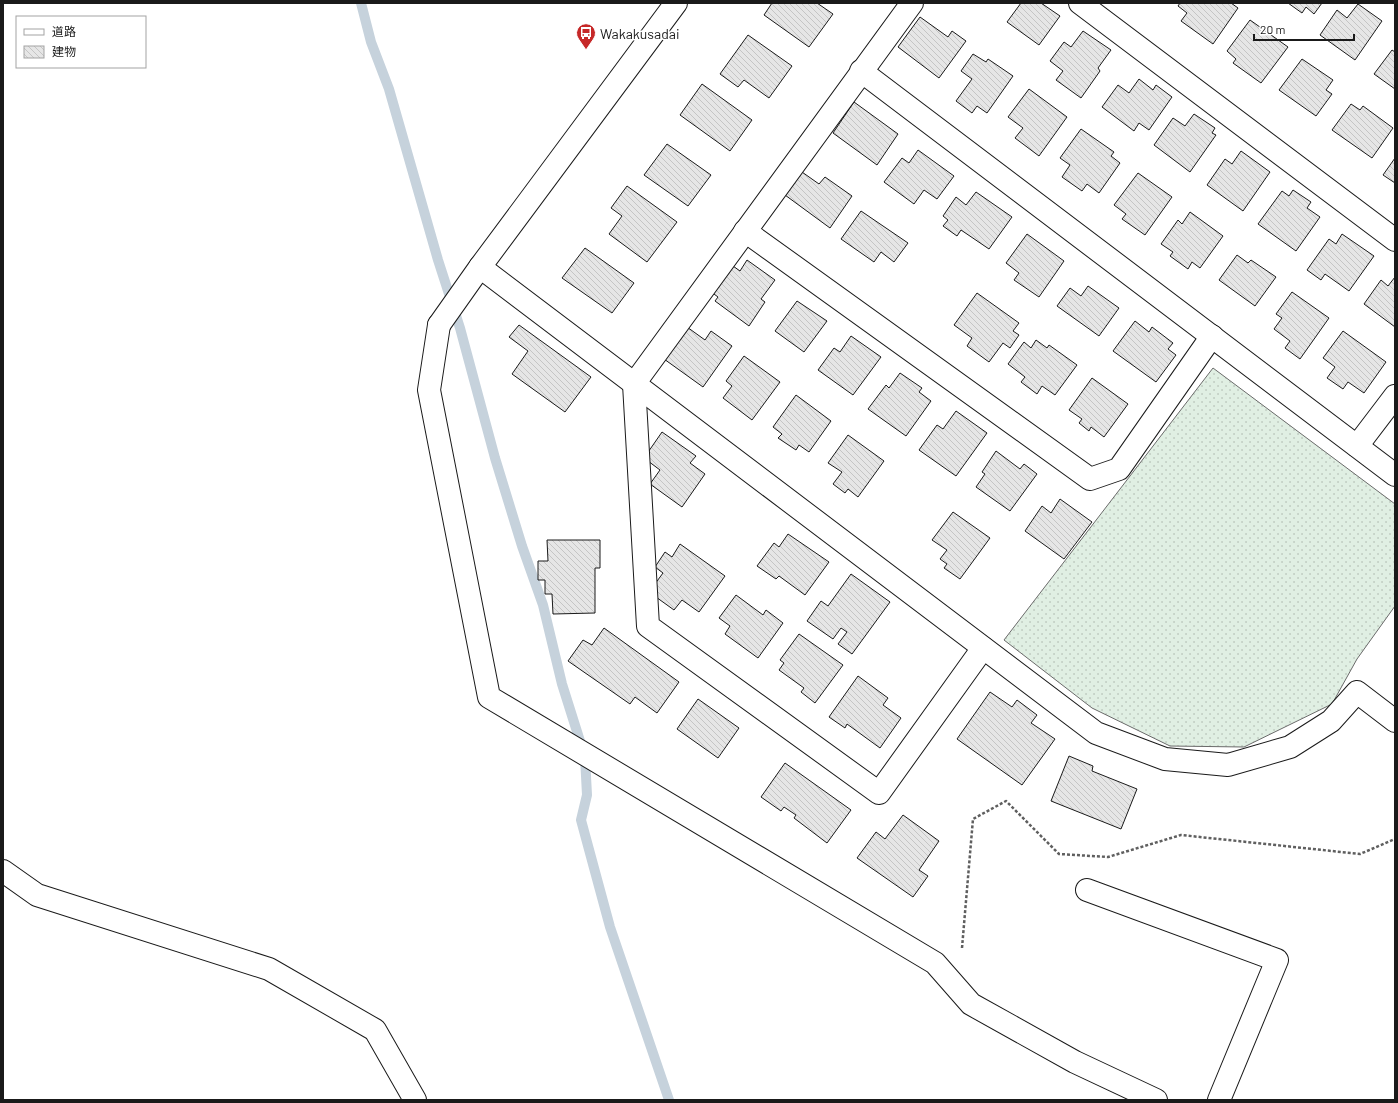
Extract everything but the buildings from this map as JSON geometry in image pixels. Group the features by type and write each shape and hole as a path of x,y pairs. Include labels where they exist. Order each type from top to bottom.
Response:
{"street":[{"path":"676,3 480,267 439,325 429,390 489,697 935,962 971,1004 1075,1062 1156,1100"},
{"path":"912,3 634,384 648,626 879,793 984,648"},
{"path":"1080,3 1395,240"},
{"path":"861,71 1395,475"},
{"path":"745,231 1090,479 1119,469 1212,336"},
{"path":"480,267 1096,733 1165,758 1228,765 1290,747 1331,721 1357,692 1395,721"},
{"path":"1357,446 1395,396"},
{"path":"3,871 37,895 269,969 374,1030 415,1100"},
{"path":"1087,890 1277,960 1219,1100"}],"path":[{"path":"958,989 973,818 1006,801 1059,854 1108,857 1180,835 1360,854 1395,839"}],"green space":[{"path":"1213,368 1395,504 1395,606 1357,659 1332,704 1244,747 1170,746 1092,708 1004,640"}],"waterway":[{"path":"361,3 371,42 389,89 438,260 460,328 495,458 522,546 543,605 562,684 585,757 587,795 581,820 610,927 669,1100"}],"place":[{"name":"Wakakusadai","path":"586,50"}]}
